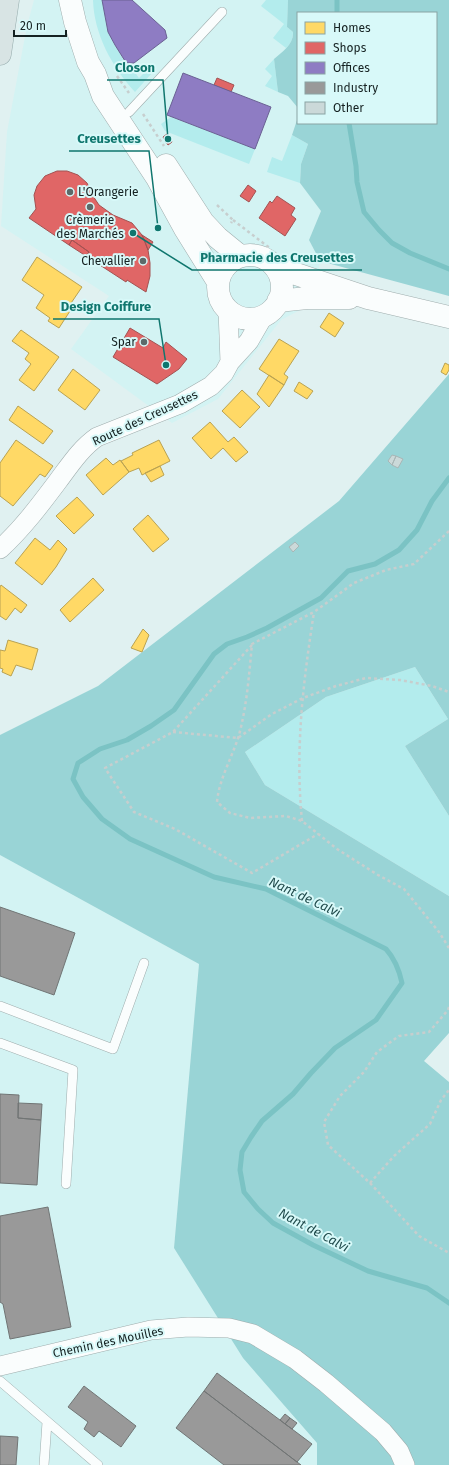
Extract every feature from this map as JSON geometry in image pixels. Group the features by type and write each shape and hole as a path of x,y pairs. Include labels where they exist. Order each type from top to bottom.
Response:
{"highway":[{"path":"0,54 8,0"}],"main road":[{"path":"70,0 75,22 88,62 95,74 103,96 157,178 218,282"},
{"path":"95,74 117,94 153,144 203,222 218,238 240,256"},
{"path":"368,298 307,298 271,308 252,318 239,317 228,310 219,298 218,282 225,266 240,256 253,255 265,259 275,267 368,298 449,317"},
{"path":"271,308 282,290 280,277 275,267"}],"street":[{"name":"Route des Creusettes","path":"0,550 31,516 89,443 97,437 180,404 198,394 217,380 224,373 230,362 249,341 271,308"},
{"path":"228,310 230,362"},
{"name":"Chemin des Mouilles","path":"0,1366 151,1330 188,1327 229,1328 253,1334 294,1359 326,1383 383,1432 399,1451 406,1465"}],"lane":[{"path":"130,112 222,12"},
{"path":"0,1006 113,1049 144,963"},
{"path":"0,1043 73,1070 66,1184"},
{"path":"0,1381 98,1465"},
{"path":"44,1465 47,1422"}],"path":[{"path":"318,834 252,873 175,829 134,812 105,768 173,732 252,644 314,612 354,583 386,570 414,564 449,530"},
{"path":"302,821 298,755 306,666 314,612"},
{"path":"252,644 246,708 238,738 218,790 217,802 230,813 236,815 250,818 286,816 302,821 337,849 404,889 439,932 449,948"},
{"path":"173,732 238,738 272,714 303,698 336,686 366,678 400,680 432,686 449,692"},
{"path":"449,1007 430,1032 399,1036 377,1052 364,1072 340,1096 324,1122 328,1145 370,1184 420,1236 449,1253"},
{"path":"370,1184 394,1156 430,1124 441,1100 449,1090"}],"shaded area":[{"path":"34,0 288,0 288,96 297,107 297,120 292,135 300,183 321,211 309,240 320,261 313,309 302,309 281,320 218,399 172,423 71,349 109,296 1,226 7,132 27,26"},
{"path":"93,0 102,0 108,32 124,61 128,63 139,78 149,68 152,73 135,92 119,72 106,49 97,25"},
{"path":"266,0 288,0 287,27 293,32 293,34 291,41 286,48 273,38 284,24 261,6"},
{"path":"288,0 449,0 449,296 320,261 309,240 321,211 300,183 301,164 308,144 292,135 297,120 297,124 437,124 437,12 297,12 297,107 288,96 278,92 274,59 290,44 292,40 293,32 287,27"},
{"path":"274,59 278,92 265,86 272,76 265,69"},
{"path":"171,117 255,149 249,164 165,131 161,124"},
{"path":"292,135 308,144 301,164 300,183 267,172 272,157 282,161"},
{"path":"449,374 449,816 405,746 448,719 415,667 326,697 245,752 265,785 449,896 449,1033 424,1061 449,1082 449,1465 317,1465 317,1443 243,1358 174,1248 199,964 0,855 0,735 98,686 339,501"},
{"path":"415,667 448,719 405,746 449,816 449,896 265,785 245,752 326,697"},
{"path":"0,855 199,964 174,1248 243,1358 317,1443 317,1465 0,1465"}],"building: Homes":[{"path":"37,257 82,287 67,309 70,311 59,328 48,321 50,318 36,308 44,295 22,280"},
{"path":"329,313 344,323 335,337 320,327"},
{"path":"21,330 59,357 34,391 19,380 31,364 25,359 29,353 12,341"},
{"path":"279,339 299,351 284,374 288,377 284,385 259,369"},
{"path":"445,363 449,365 449,370 446,375 441,372"},
{"path":"73,369 100,390 85,410 58,390"},
{"path":"269,375 284,385 269,407 257,394"},
{"path":"299,382 313,391 307,399 294,391"},
{"path":"242,390 260,407 240,428 222,411"},
{"path":"18,406 53,431 43,444 9,420"},
{"path":"210,422 228,442 234,437 248,452 236,462 223,448 211,459 192,438"},
{"path":"16,440 53,466 45,477 40,474 13,506 0,496 0,463"},
{"path":"159,440 170,461 142,475 139,468 129,472 121,461 133,455 132,453"},
{"path":"106,458 113,465 120,460 129,472 103,495 86,475"},
{"path":"160,466 164,475 151,482 145,473"},
{"path":"77,497 94,515 74,534 56,516"},
{"path":"148,515 169,539 153,552 133,529"},
{"path":"35,538 50,550 58,540 67,549 56,567 42,585 15,563"},
{"path":"93,578 104,590 70,622 60,610"},
{"path":"1,585 27,605 21,613 15,608 6,620 0,616"},
{"path":"143,629 149,635 142,652 131,648"},
{"path":"8,640 38,649 32,670 16,665 11,676 2,672 3,669 0,668 0,650 5,651"}],"building: Shops":[{"path":"217,78 234,85 231,92 214,85"},
{"path":"167,134 172,142 168,145 163,137"},
{"path":"57,171 67,171 78,175 87,183 99,205 113,215 132,223 142,235 148,250 150,263 150,276 146,292 127,280 126,282 86,256 89,252 72,240 69,245 29,218 36,209 34,195 37,186 45,176"},
{"path":"248,185 256,191 249,202 240,196"},
{"path":"277,196 295,208 291,215 296,219 285,236 259,218 270,201 272,203"},
{"path":"142,235 153,242 148,250 144,239"},
{"path":"72,240 89,252 86,256 69,245"},
{"path":"130,328 163,348 166,342 187,359 179,369 157,384 113,357"}],"building: Offices":[{"path":"102,0 132,0 165,30 167,38 134,63 128,63 125,61 108,32"},
{"path":"183,73 271,107 255,149 167,115"}],"building: Industry":[{"path":"0,907 75,933 54,995 0,976"},
{"path":"0,1094 19,1095 18,1118 41,1120 37,1185 0,1183"},
{"path":"18,1103 42,1104 41,1120 18,1118"},
{"path":"48,1207 71,1327 10,1339 3,1304 0,1302 0,1216"},
{"path":"217,1373 312,1444 297,1462 204,1391"},
{"path":"84,1386 136,1426 121,1447 99,1431 94,1437 84,1429 88,1422 68,1407"},
{"path":"204,1391 301,1465 224,1465 176,1428"},
{"path":"285,1414 290,1418 285,1424 280,1420"},
{"path":"290,1418 297,1423 292,1429 285,1424"},
{"path":"0,1436 18,1437 16,1465 0,1465"}],"building: Other":[{"path":"392,455 396,456 392,465 388,461"},
{"path":"396,456 403,459 398,468 392,465"},
{"path":"295,542 299,546 293,552 289,547"}],"waterway":[{"name":"Nant de Calvi","path":"337,0 337,12"},
{"name":"Nant de Calvi","path":"349,124 357,182 364,212 392,243 410,253 449,269"},
{"name":"Nant de Calvi","path":"449,478 432,501 417,530 399,550 375,564 348,571 321,598 267,628 227,644 214,654 174,710 127,740 100,749 78,763 73,779 83,797 102,819 130,839 214,877 266,889 386,949 392,957 400,973 402,983 376,1020 335,1048 293,1094 262,1121 242,1152 240,1170 244,1192 258,1209 273,1223 313,1245 368,1271 427,1288 449,1303"}],"place":[{"name":"Closon","path":"168,139"},
{"name":"L'Orangerie","path":"70,192"},
{"name":"Crèmerie des Marchés","path":"90,207"},
{"name":"Creusettes","path":"158,228"},
{"name":"Pharmacie des Creusettes","path":"133,233"},
{"name":"Chevallier","path":"143,261"},
{"name":"Spar","path":"144,342"},
{"name":"Design Coiffure","path":"166,365"}]}
